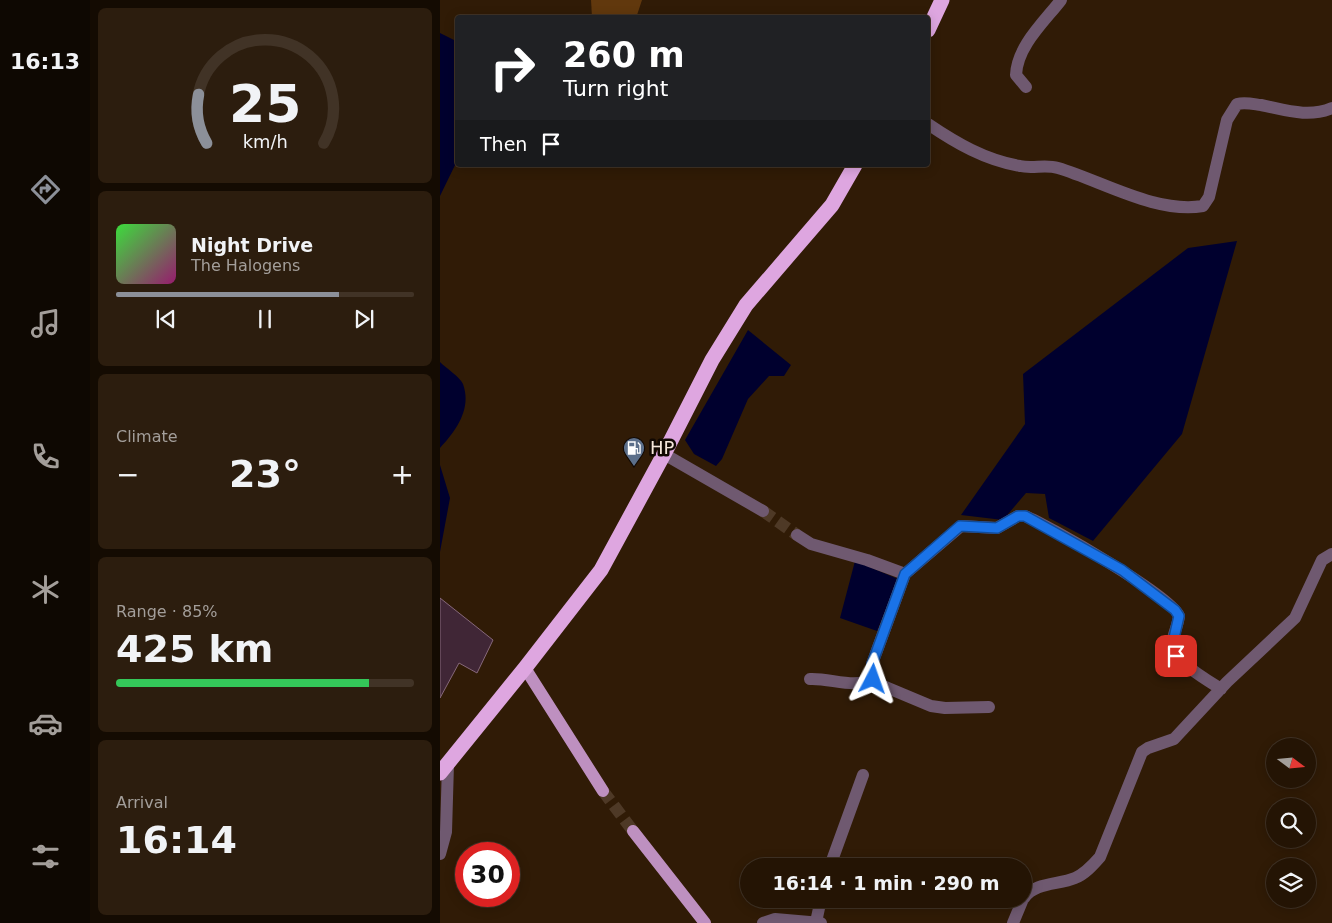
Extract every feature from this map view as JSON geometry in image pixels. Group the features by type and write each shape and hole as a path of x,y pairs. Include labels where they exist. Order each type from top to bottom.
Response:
{"highway":[{"path":"930,26 942,0"},
{"path":"444,768 525,668 600,570 664,454 712,360 746,306 832,205 854,167"}],"main road":[{"path":"525,668 603,791"},
{"path":"633,831 705,923"}],"street":[{"path":"1026,87 1016,75 1018,60 1030,39 1062,0"},
{"path":"930,125 968,150 995,160 1031,168 1051,166 1164,206 1190,208 1203,206 1208,200 1226,120 1237,104 1251,104 1307,114 1322,112 1332,108"},
{"path":"664,454 763,511"},
{"path":"873,679 872,664 905,574 960,526 997,528 1018,516 1025,516 1122,570 1172,606 1179,616 1172,647 1174,652 1199,675 1221,689"},
{"path":"797,536 811,544 867,560 905,574"},
{"path":"1032,890 1076,878 1091,868 1100,857 1136,762 1142,752 1174,739 1221,689 1294,618 1322,560 1332,554"},
{"path":"810,679 824,678 860,684 873,679 931,706 945,708 989,707"},
{"path":"440,854 446,832 444,768"},
{"path":"833,858 862,775"},
{"path":"763,923 775,920 819,922 820,908"},
{"path":"1013,923 1020,908"}],"shaded area":[{"path":"591,0 642,0 637,15 592,15"}],"water":[{"path":"440,33 455,40 455,165 440,196"},
{"path":"1237,241 1182,434 1093,541 1049,518 1045,494 1026,493 1003,520 961,515 1025,424 1023,374 1188,248"},
{"path":"748,330 791,365 784,376 769,376 748,399 722,459 716,466 694,454 685,440"},
{"path":"440,362 463,384 465,402 464,411 457,427 440,448"},
{"path":"440,465 450,498 440,552"},
{"path":"855,561 898,579 877,631 840,618"}],"building":[{"path":"440,598 493,640 477,673 459,663 440,698"}],"tunnel":[{"path":"763,511 797,535"},
{"path":"603,791 633,831"}],"place":[{"name":"HP","path":"634,467"}],"route":[{"path":"873,679 872,664 905,574 960,526 997,528 1018,516 1030,518 1122,570 1172,606 1179,616 1172,647 1176,656"}]}
